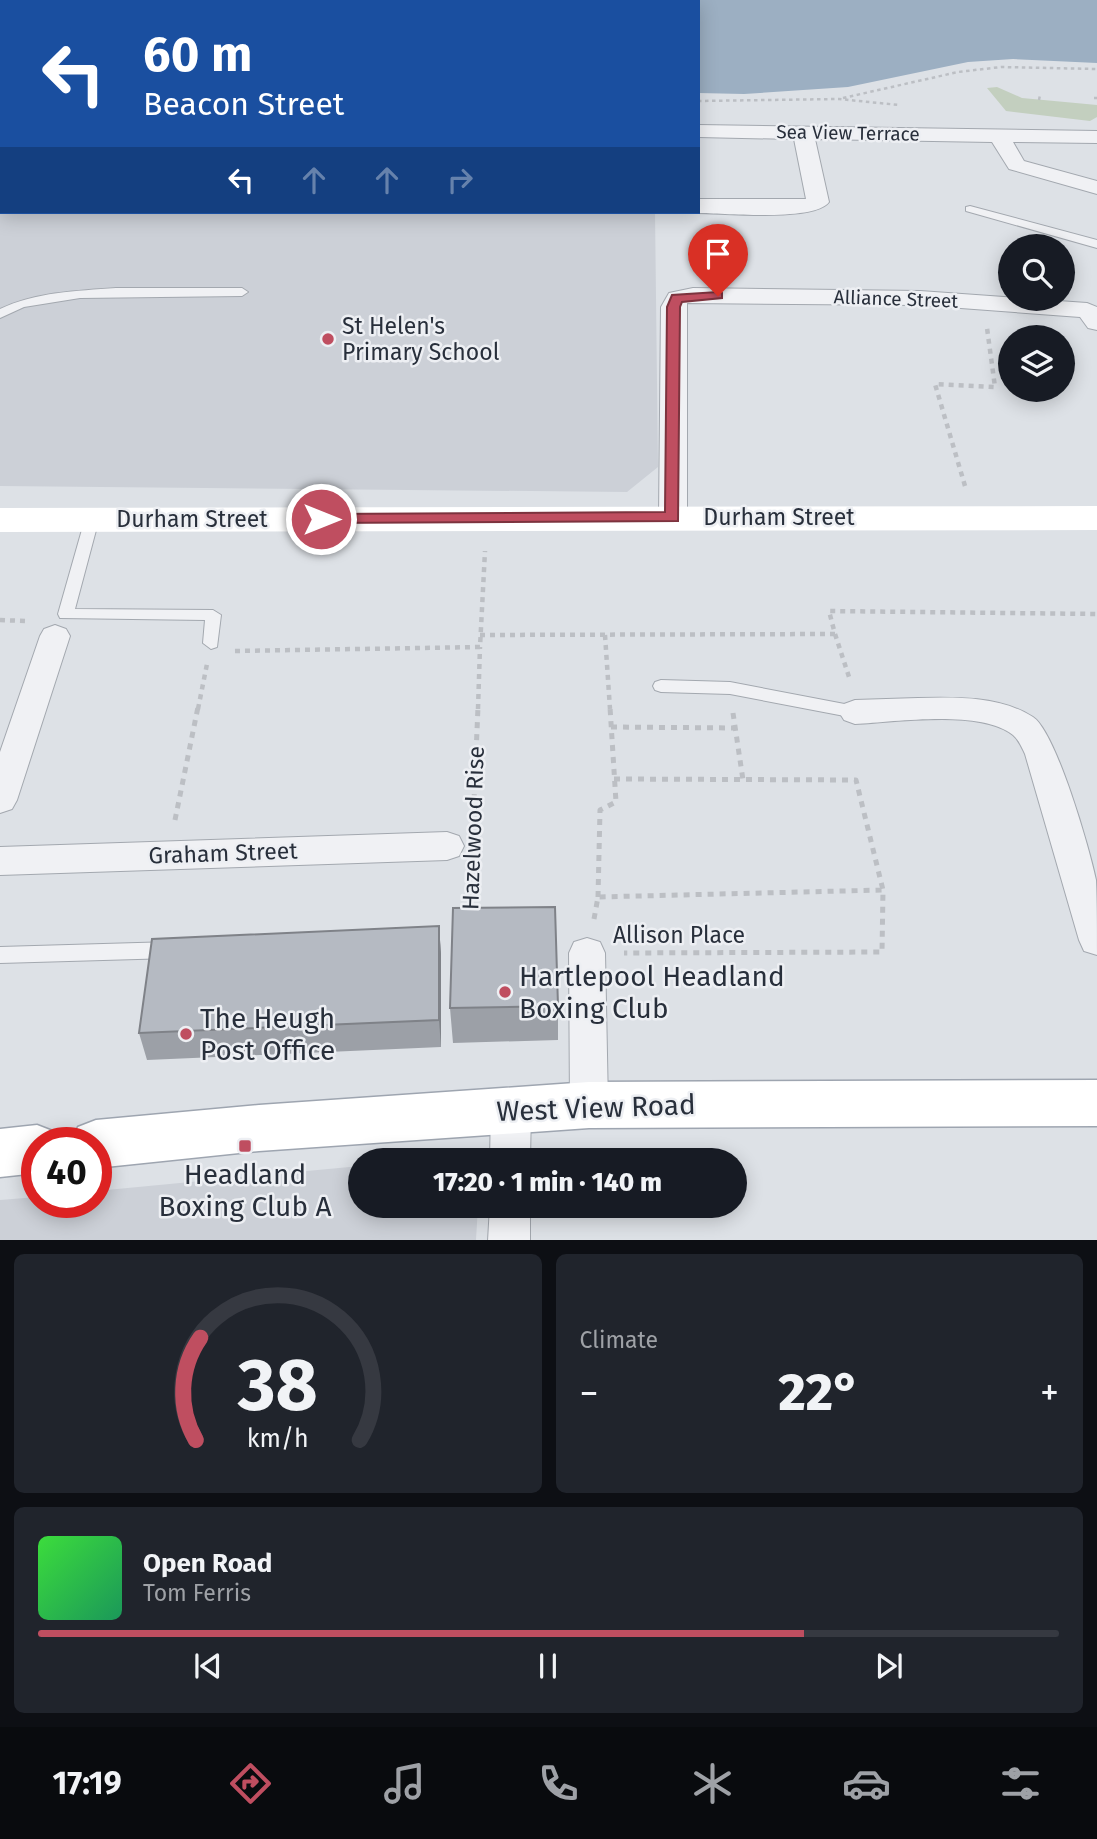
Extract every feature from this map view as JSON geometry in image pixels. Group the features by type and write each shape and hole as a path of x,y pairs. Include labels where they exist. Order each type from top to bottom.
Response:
{"street":[{"name":"Sea View Terrace","path":"700,131 1097,138"},
{"path":"700,206 806,207 818,202 803,132"},
{"path":"999,135 1016,165 1096,186"},
{"name":"Alliance Street","path":"673,517 673,307 677,298 920,298 1087,310 1097,321"},
{"name":"Durham Street","path":"0,520 1097,518"},
{"path":"0,800 10,735 55,636"},
{"path":"858,712 971,711 1004,716 1026,727 1041,754 1097,940"},
{"name":"Graham Street","path":"0,861 464,848"},
{"path":"587,953 589,1105"},
{"name":"West View Road","path":"112,1143 511,1109 589,1105 1097,1103"},
{"path":"510,1148 511,1109"},
{"path":"0,1153 21,1151"},
{"path":"509,1240 510,1218"}],"lane":[{"path":"970,209 1097,244"},
{"path":"0,314 26,301 64,295 242,292"},
{"path":"93,519 66,614 213,615 210,647"},
{"path":"661,686 730,688 858,712"},
{"path":"0,955 193,950"}],"path":[{"path":"700,101 839,99 958,72 1001,67 1097,69"},
{"path":"974,517 935,384 995,387 984,303"},
{"name":"Hazelwood Rise","path":"469,916 464,848 487,518"},
{"path":"858,712 829,611 1097,614"},
{"path":"480,635 835,634"},
{"path":"598,897 600,810 616,802 605,635"},
{"path":"169,855 210,647 480,647"},
{"path":"730,688 743,780"},
{"path":"611,727 736,727"},
{"path":"614,779 856,780 883,890"},
{"name":"Allison Place","path":"883,890 883,952 587,953 598,897 883,890"}],"shaded area":[{"name":"St Helen's Primary School","path":"0,214 655,214 658,467 627,492 0,486"},
{"path":"348,1167 348,1218 477,1218 476,1240 0,1240 0,1200 21,1198 21,1218 112,1218 112,1189"}],"green space":[{"path":"997,87 1022,98 1097,105 1097,117 1090,121 1006,111 987,88"}],"water":[{"path":"700,0 1097,0 1097,63 1013,59 968,62 848,87 744,94 700,93"}],"building":[{"name":"Hartlepool Headland Boxing Club","path":"555,907 558,1006 450,1008 453,908"},
{"path":"439,926 439,1020 139,1033 152,939"}],"place":[{"name":"St Helen's Primary School","path":"328,339"},
{"name":"Hartlepool Headland Boxing Club","path":"505,992"},
{"name":"The Heugh Post Office","path":"186,1034"},
{"name":"Headland Boxing Club A","path":"245,1146"}],"route":[{"path":"321,519 673,517 673,307 677,298 718,296"}]}
